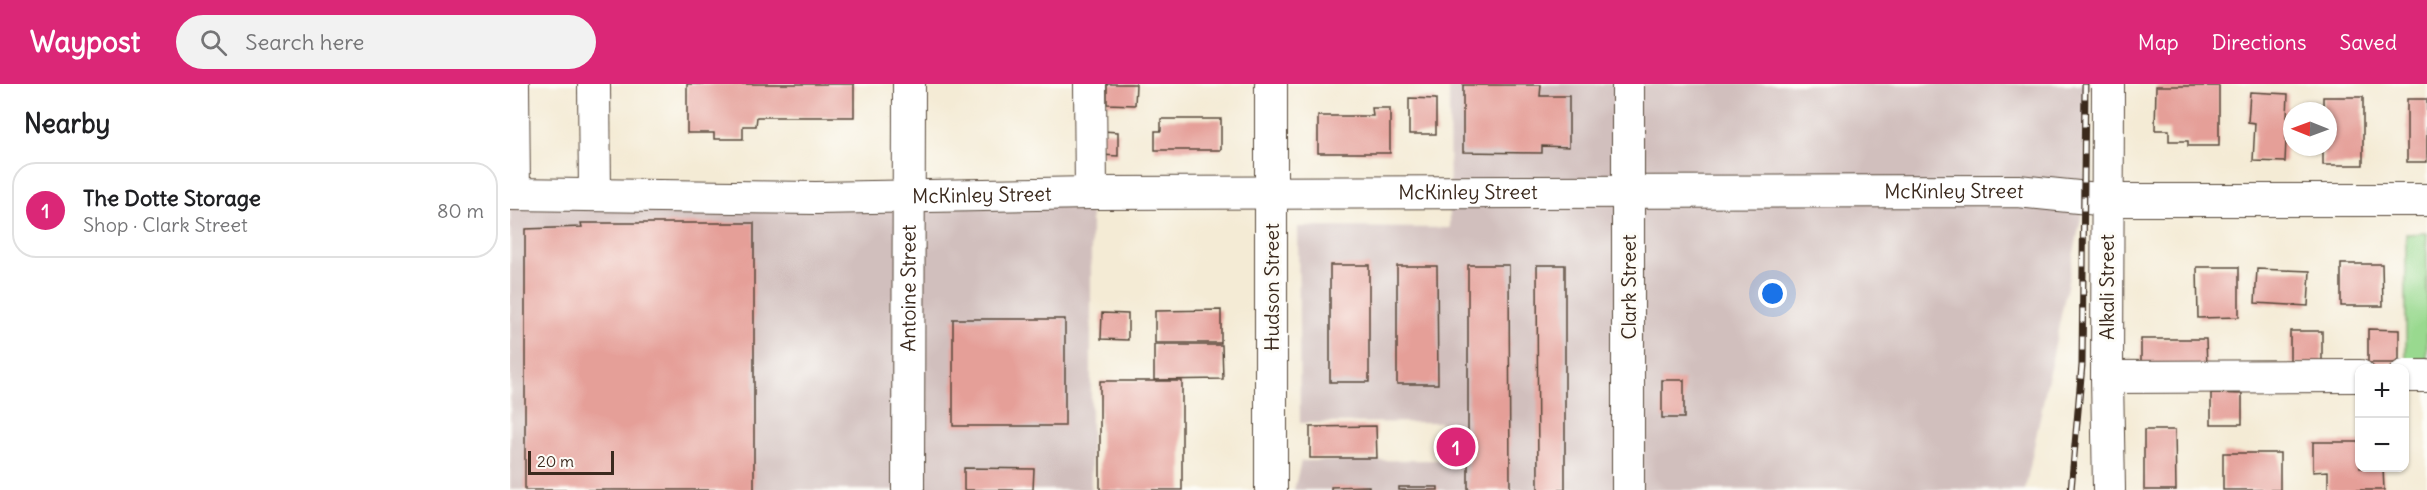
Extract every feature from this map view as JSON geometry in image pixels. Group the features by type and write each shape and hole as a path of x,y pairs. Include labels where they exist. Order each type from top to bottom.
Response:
{"street":[{"path":"512,194 513,84"},
{"path":"594,84 595,195"},
{"name":"Antoine Street","path":"908,490 909,84"},
{"path":"1090,84 1091,193"},
{"name":"Hudson Street","path":"1271,490 1272,84"},
{"name":"Clark Street","path":"1628,84 1628,490"},
{"name":"Alkali Street","path":"2108,84 2109,490"},
{"name":"McKinley Street","path":"512,194 816,198 1091,193 2018,191 2108,200 2427,200"},
{"path":"2107,377 2355,376"},
{"path":"2409,376 2427,376"}],"shaded area":[{"path":"1449,84 2085,84 2085,199 2025,490 1294,490 1301,461 1440,460 1440,422 1300,423 1298,227 1450,228"},
{"path":"1091,193 1091,490 510,490 510,194"}],"green space":[{"path":"2427,233 2427,367 2409,368 2409,364 2406,364 2406,234"}],"building":[{"path":"687,84 854,84 854,117 757,117 756,126 743,126 743,139 714,139 714,133 687,133"},
{"path":"1107,84 1136,84 1135,105 1107,104"},
{"path":"1463,85 1541,85 1540,96 1569,96 1569,147 1542,146 1542,153 1463,152"},
{"path":"2156,86 2219,86 2219,146 2188,146 2188,141 2169,141 2169,130 2155,130"},
{"path":"2250,92 2288,94 2288,102 2283,102 2285,162 2253,161 2255,123 2248,122"},
{"path":"2323,97 2363,97 2363,165 2323,165 2323,156 2337,156 2337,102 2323,102"},
{"path":"1409,98 1436,99 1436,134 1409,134"},
{"path":"2407,99 2427,99 2427,162 2407,162"},
{"path":"1372,108 1390,108 1390,153 1318,153 1318,116 1373,116"},
{"path":"1161,119 1221,119 1221,150 1155,150 1155,131 1161,131"},
{"path":"1102,131 1118,132 1118,156 1101,155"},
{"path":"581,223 754,223 754,490 525,490 525,229 582,227"},
{"path":"2341,264 2382,264 2383,306 2341,306"},
{"path":"1330,265 1369,265 1369,382 1330,382"},
{"path":"1468,265 1509,265 1510,490 1468,490"},
{"path":"1537,265 1565,265 1565,490 1538,490"},
{"path":"1397,266 1437,266 1438,384 1397,384"},
{"path":"2197,267 2239,267 2239,317 2198,318"},
{"path":"2257,269 2310,271 2308,306 2255,303"},
{"path":"1221,310 1221,343 1155,343 1155,311"},
{"path":"1102,313 1128,314 1128,340 1101,339"},
{"path":"953,319 1065,319 1065,426 953,426"},
{"path":"2368,329 2399,330 2399,363 2368,363"},
{"path":"2290,331 2322,331 2322,364 2290,364"},
{"path":"2141,339 2206,339 2207,366 2141,367"},
{"path":"1154,345 1222,345 1223,379 1154,380"},
{"path":"1662,380 1684,380 1684,418 1662,418"},
{"path":"1100,381 1182,381 1182,490 1100,490"},
{"path":"2211,393 2242,394 2242,424 2211,424"},
{"path":"1376,426 1377,458 1310,458 1310,427"},
{"path":"2144,430 2175,430 2176,490 2144,490"},
{"path":"2313,442 2355,442 2355,472 2383,472 2384,490 2328,490 2328,471 2313,472"},
{"path":"2223,453 2280,453 2280,490 2223,490"},
{"path":"964,468 1034,469 1033,490 964,490"},
{"path":"1369,486 1369,490 1331,490 1331,487"},
{"path":"1399,487 1438,487 1438,490 1399,490"}],"railway":[{"path":"2071,490 2082,365 2085,84"}],"place":[{"name":"The Dotte Storage","path":"1456,447"}]}
